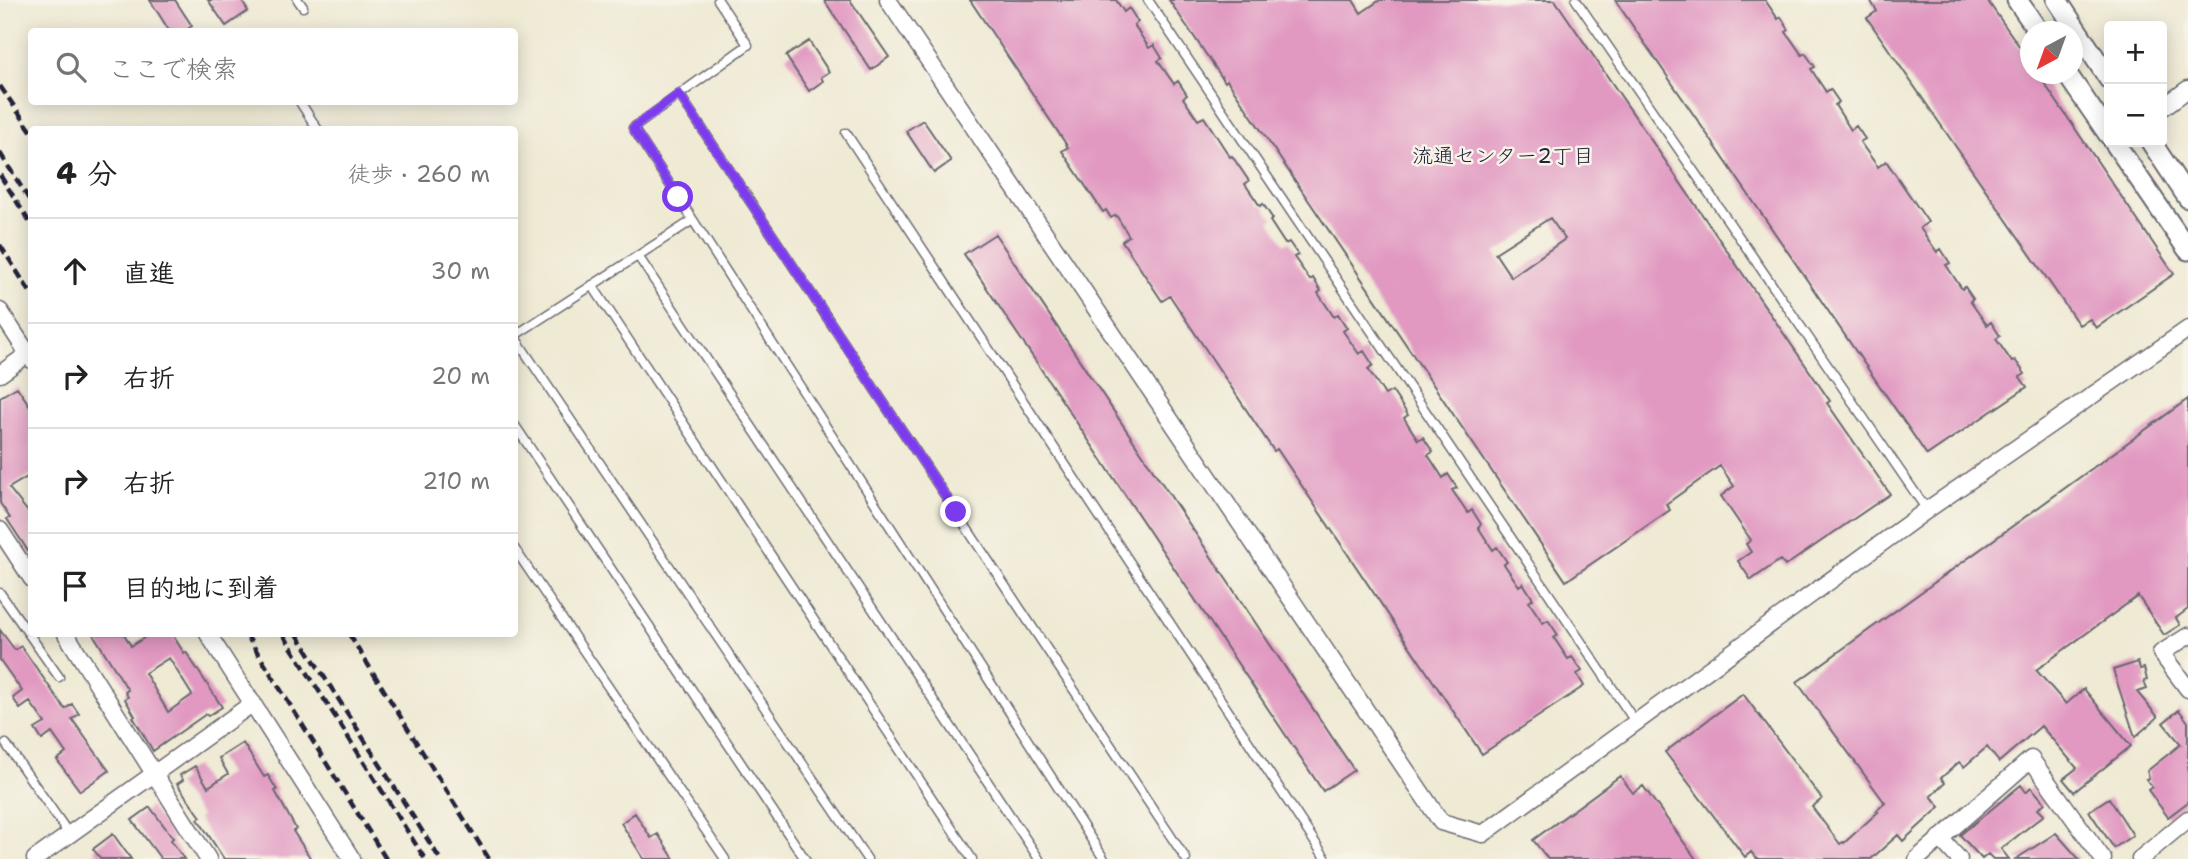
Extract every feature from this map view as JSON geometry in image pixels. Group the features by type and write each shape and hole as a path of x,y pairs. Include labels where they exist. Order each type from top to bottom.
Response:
{"street":[{"path":"888,0 1441,822 1483,834 1927,510 2188,329"},
{"path":"2017,0 2031,21"},
{"path":"2057,0 2104,71"},
{"path":"2074,84 2104,128"},
{"path":"2167,104 2188,89"},
{"path":"2117,147 2188,250"},
{"path":"2154,147 2188,198"},
{"path":"0,311 28,354"},
{"path":"0,374 28,358"},
{"path":"0,530 28,573"},
{"path":"2188,636 2161,653 2188,689"},
{"path":"68,637 208,859"},
{"path":"210,637 352,859"},
{"path":"35,859 253,704"},
{"path":"1917,859 2031,759 2103,859"},
{"path":"2140,859 2188,819"},
{"path":"1940,838 1959,859"}],"lane":[{"path":"718,0 748,45 633,128 1104,859"},
{"path":"1147,0 1636,723"},
{"path":"1576,0 1927,510"},
{"path":"679,94 1186,859"},
{"path":"302,105 315,126"},
{"path":"846,133 1326,859"},
{"path":"518,333 693,220"},
{"path":"638,256 1039,859"},
{"path":"593,285 972,859"},
{"path":"518,342 867,859"},
{"path":"518,430 806,859"},
{"path":"518,554 725,859"},
{"path":"0,593 28,633"},
{"path":"31,637 59,677"},
{"path":"5,744 69,834"}],"building":[{"path":"150,0 175,0 192,26 168,28"},
{"path":"208,0 241,0 248,11 226,26"},
{"path":"824,0 850,0 889,57 871,70"},
{"path":"970,0 1116,0 1124,12 1129,8 1138,22 1134,25 1149,48 1154,45 1162,58 1158,61 1174,84 1178,81 1187,95 1183,98 1198,120 1204,117 1249,181 1245,184 1273,219 1270,221 1285,244 1289,242 1298,255 1294,257 1310,280 1313,278 1321,291 1318,293 1334,317 1338,314 1347,328 1343,331 1359,354 1364,351 1373,365 1368,369 1385,395 1392,391 1408,415 1404,418 1418,440 1423,437 1433,452 1428,455 1443,478 1448,474 1457,488 1452,490 1468,513 1472,510 1481,524 1478,527 1493,550 1497,547 1507,562 1504,564 1519,586 1523,583 1533,599 1529,602 1543,623 1548,620 1558,635 1554,638 1568,659 1572,657 1582,671 1577,674 1584,686 1482,754 1277,449 1274,451 1170,296 1162,301 1122,241 1129,236 1116,215 1111,218 1106,210 1103,212 1062,151 1068,147"},
{"path":"1169,0 1353,0 1361,13 1380,0 1555,0 1830,401 1827,403 1890,494 1785,566 1780,560 1751,580 1738,561 1751,552 1746,544 1751,540 1721,496 1734,486 1720,466 1666,504 1670,510 1566,581 1227,80 1225,82","holes":["1550,218 1565,239 1511,277 1495,253"]},
{"path":"1615,0 1765,0 1778,19 1781,17 1789,30 1786,32 1802,55 1805,53 1815,67 1811,69 1826,92 1830,89 1839,102 1835,105 1851,130 1856,126 1865,139 1860,142 1878,167 1886,161 1928,222 1920,228 1937,252 1941,249 1950,263 1946,265 1962,289 1965,287 1973,299 1970,301 1987,325 1991,322 2000,336 1996,339 2012,362 2015,360 2025,374 2020,377 2027,387 1927,455"},
{"path":"1870,0 1987,0 2020,47 2020,84 2045,84 2174,274 2096,328 2090,319 2079,325 1867,18 1877,11"},
{"path":"809,41 829,72 821,77 823,81 809,91 786,56"},
{"path":"923,120 951,161 934,173 906,131"},
{"path":"995,234 1354,770 1323,791 964,254"},
{"path":"17,387 28,403 28,476 9,488 28,512 28,551 0,503 0,397"},
{"path":"2188,399 2188,609 2176,618 2180,625 2164,635 2138,596 2036,670 2066,704 2084,689 2131,746 2074,792 2063,779 2077,768 2041,726 1999,762 1987,747 1964,767 1959,762 1941,778 1945,783 1931,796 1940,807 1903,841 1898,835 1871,859 1757,859 1751,852 1745,857 1665,752 1743,694 1822,799 1812,807 1840,844 1844,843 1885,803 1797,682"},
{"path":"0,630 15,650 21,646 65,709 72,704 79,714 72,719 109,771 80,791 57,760 66,753 52,733 42,740 35,729 45,723 30,702 20,709 13,698 22,691 0,660"},
{"path":"95,637 126,637 131,646 145,637 174,637 222,707 208,716 206,714 153,751 133,717 135,716 125,699 128,697 125,692 128,690","holes":["169,658 192,695 168,712 145,673"]},
{"path":"2138,662 2140,669 2144,668 2147,689 2137,692 2158,717 2135,737 2113,670"},
{"path":"2179,710 2188,722 2188,802 2168,817 2148,790 2152,787 2146,779 2149,778 2147,771 2181,744 2163,723"},
{"path":"243,743 264,777 268,775 277,790 275,791 296,829 293,831 311,859 224,859 198,819 201,817 177,784 183,780 180,775 195,766 208,787 228,774 219,758"},
{"path":"1620,776 1633,793 1643,786 1696,859 1548,859 1533,840"},
{"path":"2021,785 2026,792 2031,787 2045,803 2038,809 2044,815 2001,849 2009,859 1993,859 1988,854 1982,859 1960,835"},
{"path":"2109,798 2133,835 2114,848 2089,811"},
{"path":"150,807 173,838 171,840 184,859 161,859 132,820"},
{"path":"635,813 651,838 658,834 674,859 644,859 621,823"},
{"path":"2056,833 2079,859 2016,859"},
{"path":"113,834 131,859 101,859 93,849"}],"railway":[{"path":"0,86 28,126"},
{"path":"0,153 28,198"},
{"path":"0,175 28,220"},
{"path":"0,245 28,289"},
{"path":"248,637 386,859"},
{"path":"285,637 425,859"},
{"path":"299,637 440,859"},
{"path":"351,637 489,859"}],"district":[{"name":"流通センター2丁目","path":"1503,156"}],"route":[{"path":"678,197 633,128 679,94 956,512"}]}
